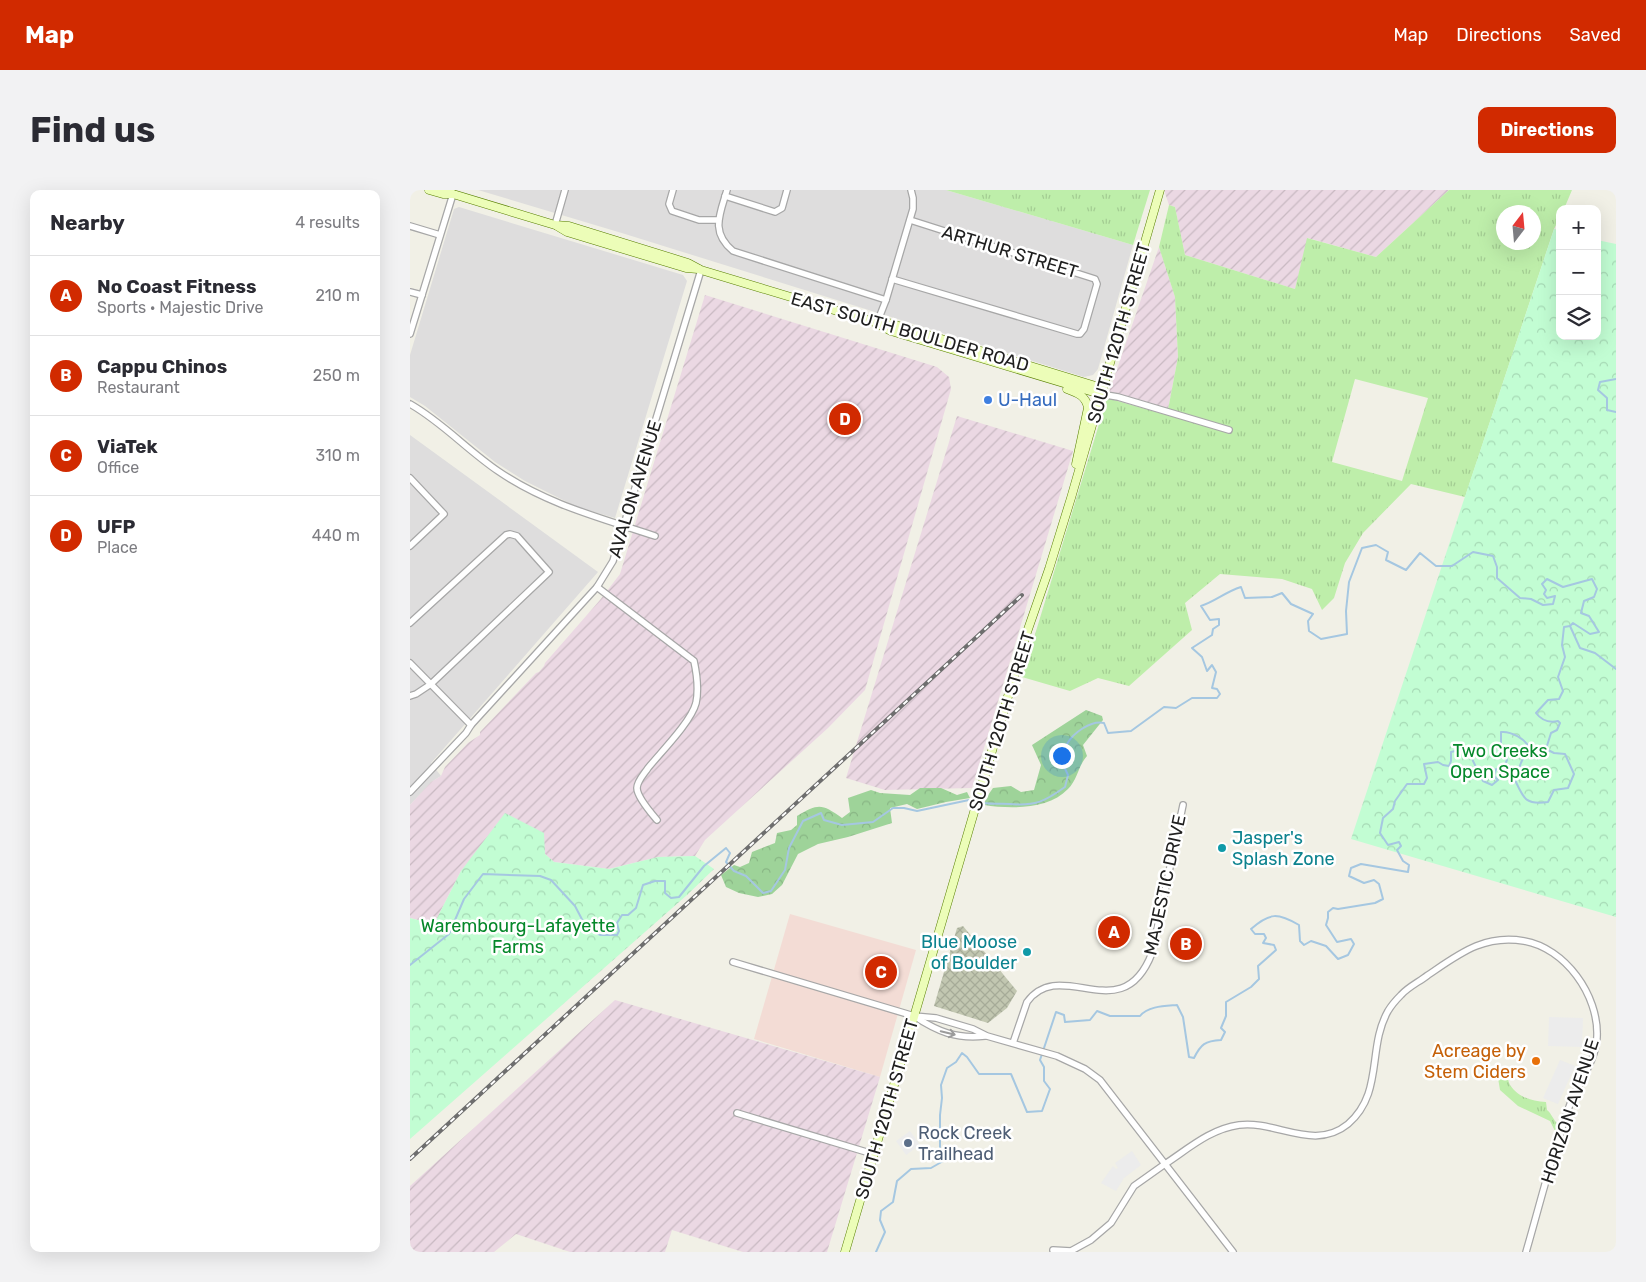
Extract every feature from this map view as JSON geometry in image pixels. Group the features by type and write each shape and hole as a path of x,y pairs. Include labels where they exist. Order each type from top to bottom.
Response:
{"main road":[{"name":"EAST SOUTH BOULDER ROAD","path":"429,190 443,194 449,192 555,225 569,226 688,262 701,270 876,323 889,323 1101,391"},
{"name":"SOUTH 120TH STREET","path":"845,1252 1026,635 1071,498 1160,190"},
{"path":"876,323 891,331 988,360"},
{"name":"EAST SOUTH BOULDER ROAD","path":"988,360 1101,391"},
{"name":"EAST SOUTH BOULDER ROAD","path":"988,360 1011,372 1076,392 1087,401 1088,415 1079,447 1071,498"}],"street":[{"path":"555,225 566,190"},
{"path":"673,190 669,204 672,211 699,220 718,220"},
{"path":"787,190 782,208 775,212 726,193 718,220 720,236 725,245 733,252 886,300"},
{"path":"876,323 886,300 913,209 911,190"},
{"path":"410,334 440,235 449,192"},
{"name":"ARTHUR STREET","path":"892,279 1077,334 1080,334 1084,329 1097,284 1095,279 910,220"},
{"path":"410,226 440,235"},
{"name":"AVALON AVENUE","path":"411,787 466,733 471,725 597,587 611,567 625,526 701,270"},
{"path":"410,292 422,295"},
{"name":"EAST SOUTH BOULDER ROAD","path":"1101,391 1229,430"},
{"path":"410,404 425,412 497,470 516,482 581,513 655,536"},
{"path":"410,478 444,514 410,546"},
{"path":"410,623 510,534 517,536 549,572 431,684 410,696"},
{"path":"597,587 694,661 697,681 695,705 686,721 646,771 637,787 646,806 657,820"},
{"path":"410,662 471,725"},
{"name":"MAJESTIC DRIVE","path":"1014,1043 1027,1002 1040,991 1049,987 1065,985 1092,990 1113,991 1131,983 1145,970 1152,953 1183,805"},
{"name":"HORIZON AVENUE","path":"1053,1250 1071,1251 1091,1240 1111,1223 1134,1186 1216,1130 1231,1126 1258,1125 1304,1136 1319,1136 1337,1131 1348,1124 1361,1110 1370,1093 1383,1024 1388,1010 1402,994 1456,956 1485,942 1504,939 1527,941 1547,949 1568,966 1586,990 1592,1007 1597,1036 1590,1062 1576,1088 1566,1115 1526,1252"},
{"path":"733,962 914,1016 936,1018 973,1029 987,1036 1057,1056 1085,1069 1100,1080 1233,1252"},
{"path":"914,1016 934,1029 947,1033 973,1037 987,1036"},
{"path":"737,1113 873,1154"}],"shaded area":[{"path":"478,190 946,190 1133,245 1098,369 1093,375 1084,377"},
{"path":"1164,190 1449,190 1376,257 1308,238 1295,289 1185,255 1175,207 1169,205"},
{"path":"459,207 683,275 687,281 615,518 577,507 525,481 495,462 425,406 410,397 410,355 454,209"},
{"path":"1159,247 1175,297 1178,357 1167,415 1107,398"},
{"path":"705,295 937,367 949,377 951,389 865,690 828,728 705,840 695,856 658,857 609,869 554,862 545,854 461,871 434,924 410,918 410,805 431,782 441,776 445,767 468,743 480,735 480,732 539,672 620,574"},
{"path":"957,416 1073,451 972,788 885,790 846,778"},
{"path":"410,435 598,572 431,763 441,776 431,782 410,805"},
{"path":"790,914 916,950 880,1077 754,1039"},
{"path":"963,926 1017,991 1007,1008 988,1023 934,1006 957,928"},
{"path":"615,1000 880,1077 827,1252 743,1252 672,1230 665,1252 570,1252 516,1234 494,1252 410,1252 410,1186"},
{"path":"1549,1017 1583,1018 1582,1047 1548,1046"},
{"path":"1560,1060 1575,1066 1558,1104 1543,1098"},
{"name":"Rock Creek Trailhead","path":"910,1131 920,1145 906,1155 896,1141"},
{"path":"1132,1151 1141,1165 1124,1178 1116,1191 1101,1183 1113,1166 1116,1169 1118,1168 1115,1163"}],"green space":[{"path":"946,190 1150,190 1133,245"},
{"path":"1449,190 1572,190 1566,205 1556,205 1556,225 1465,497 1411,484 1363,533 1345,563 1334,598 1322,610 1312,589 1282,579 1220,574 1185,603 1192,630 1129,686 1098,678 1070,691 1022,677 1107,398 1167,415 1178,357 1175,297 1159,247 1169,205 1175,207 1185,255 1295,289 1307,238 1376,257","holes":["1355,379 1428,398 1402,481 1332,462"]},
{"name":"Two Creeks Open Space","path":"1554,229 1556,229 1556,340 1601,340 1601,241 1616,244 1616,917 1351,839"},
{"path":"1086,710 1102,716 1103,720 1083,745 1087,756 1068,789 1060,796 1039,804 1017,807 984,805 986,798 993,788 1011,786 1021,792 1034,790 1041,765 1032,745"},
{"path":"920,788 941,788 957,795 967,792 970,798 917,809 907,804 890,808 892,823 818,844 798,854 782,885 772,894 758,897 739,893 726,887 721,875 734,865 740,867 749,863 752,852 775,843 777,833 791,830 797,825 797,816 804,812 820,807 830,810 842,818 850,812 848,798 871,790 880,793 910,795"},
{"name":"Warembourg-Lafayette Farms","path":"505,813 544,833 545,854 554,862 609,869 658,857 695,856 714,869 687,895 410,1139 410,918 434,924 461,871"},
{"path":"1506,1069 1510,1085 1517,1093 1531,1100 1546,1102 1547,1110 1558,1124 1556,1133 1550,1121 1518,1106 1500,1090 1498,1078 1500,1072"}],"waterway":[{"path":"1616,379 1600,382 1598,390 1607,398 1607,410 1616,412"},
{"path":"978,802 990,804 1039,802 1065,787 1068,775 1061,760 1064,750 1073,736 1088,725 1104,723 1108,733 1131,731 1164,707 1176,708 1192,698 1217,698 1220,694 1217,689 1212,688 1216,672 1212,665 1207,671 1202,657 1192,648 1212,635 1213,629 1219,625 1219,619 1210,620 1201,606 1230,591 1241,587 1245,598 1272,597 1282,593 1291,604 1313,614 1308,621 1309,631 1321,639 1347,634 1346,611 1349,582 1362,548 1376,545 1388,552 1386,560 1406,570 1420,553 1436,566 1452,566 1473,552 1493,556 1497,567 1497,578 1520,598 1531,599 1543,605 1553,604 1555,596 1547,598 1544,594 1546,590 1542,584 1547,579 1563,587 1592,579 1597,589 1594,597 1584,601 1581,613 1589,616 1599,632 1590,634 1573,623 1570,626 1580,648 1595,653 1616,669"},
{"path":"876,1252 885,1232 880,1220 881,1211 893,1202 897,1181 911,1169 931,1168 945,1160 940,1148 941,1085 947,1068 956,1062 962,1053 979,1074 1011,1074 1027,1112 1042,1111 1050,1089 1044,1081 1044,1067 1040,1060 1056,1012 1064,1015 1065,1022 1090,1020 1097,1011 1110,1016 1140,1016 1152,1008 1177,1005 1183,1017 1189,1057 1194,1058 1204,1044 1221,1040 1225,1032 1221,1028 1226,1016 1226,1002 1251,987 1259,979 1258,966 1276,950 1274,945 1263,943 1266,938 1264,934 1255,934 1251,929 1258,923 1274,916 1285,918 1299,925 1300,941 1304,945 1311,941 1326,946 1338,959 1348,955 1354,944 1351,939 1337,942 1326,925 1328,912 1333,908 1338,909 1375,903 1383,899 1379,884 1374,880 1364,883 1349,876 1351,868 1361,864 1408,872 1409,865 1403,861 1397,850 1401,846 1399,842 1388,845 1380,833 1383,818 1393,809 1395,801 1407,784 1424,784 1427,778 1424,764 1438,762 1449,766 1451,752 1459,750 1470,752 1483,781 1492,785 1498,780 1494,776 1496,769 1503,769 1507,760 1501,747 1501,732 1505,732 1514,734 1522,739 1530,749 1522,760 1515,780 1526,799 1540,803 1548,802 1554,790 1568,788 1574,774 1565,754 1554,753 1546,749 1551,733 1557,730 1560,723 1558,721 1546,721 1536,713 1548,700 1559,699 1563,691 1558,677 1565,657 1562,645 1564,627 1570,626"},
{"path":"410,965 449,934 464,899 483,874 540,876 551,880 575,906 586,927 600,935 617,935 619,931 617,923 622,915 628,915 636,908 643,885 655,881 665,881 665,893 671,898 679,897 704,866 726,848 730,853 726,862 734,871 746,876 763,893 771,891 785,870 789,848 803,821 821,813 824,820 842,825 873,822 893,808 917,811 969,800 974,801"}],"railway":[{"path":"410,1159 1022,595"}],"place":[{"name":"U-Haul","path":"988,400"},
{"name":"UFP","path":"845,419"},
{"name":"Jasper's Splash Zone","path":"1222,848"},
{"name":"No Coast Fitness","path":"1114,932"},
{"name":"Cappu Chinos","path":"1186,944"},
{"name":"Blue Moose of Boulder","path":"1027,952"},
{"name":"ViaTek","path":"881,972"},
{"name":"Acreage by Stem Ciders","path":"1536,1061"},
{"name":"Rock Creek Trailhead","path":"908,1143"}]}
